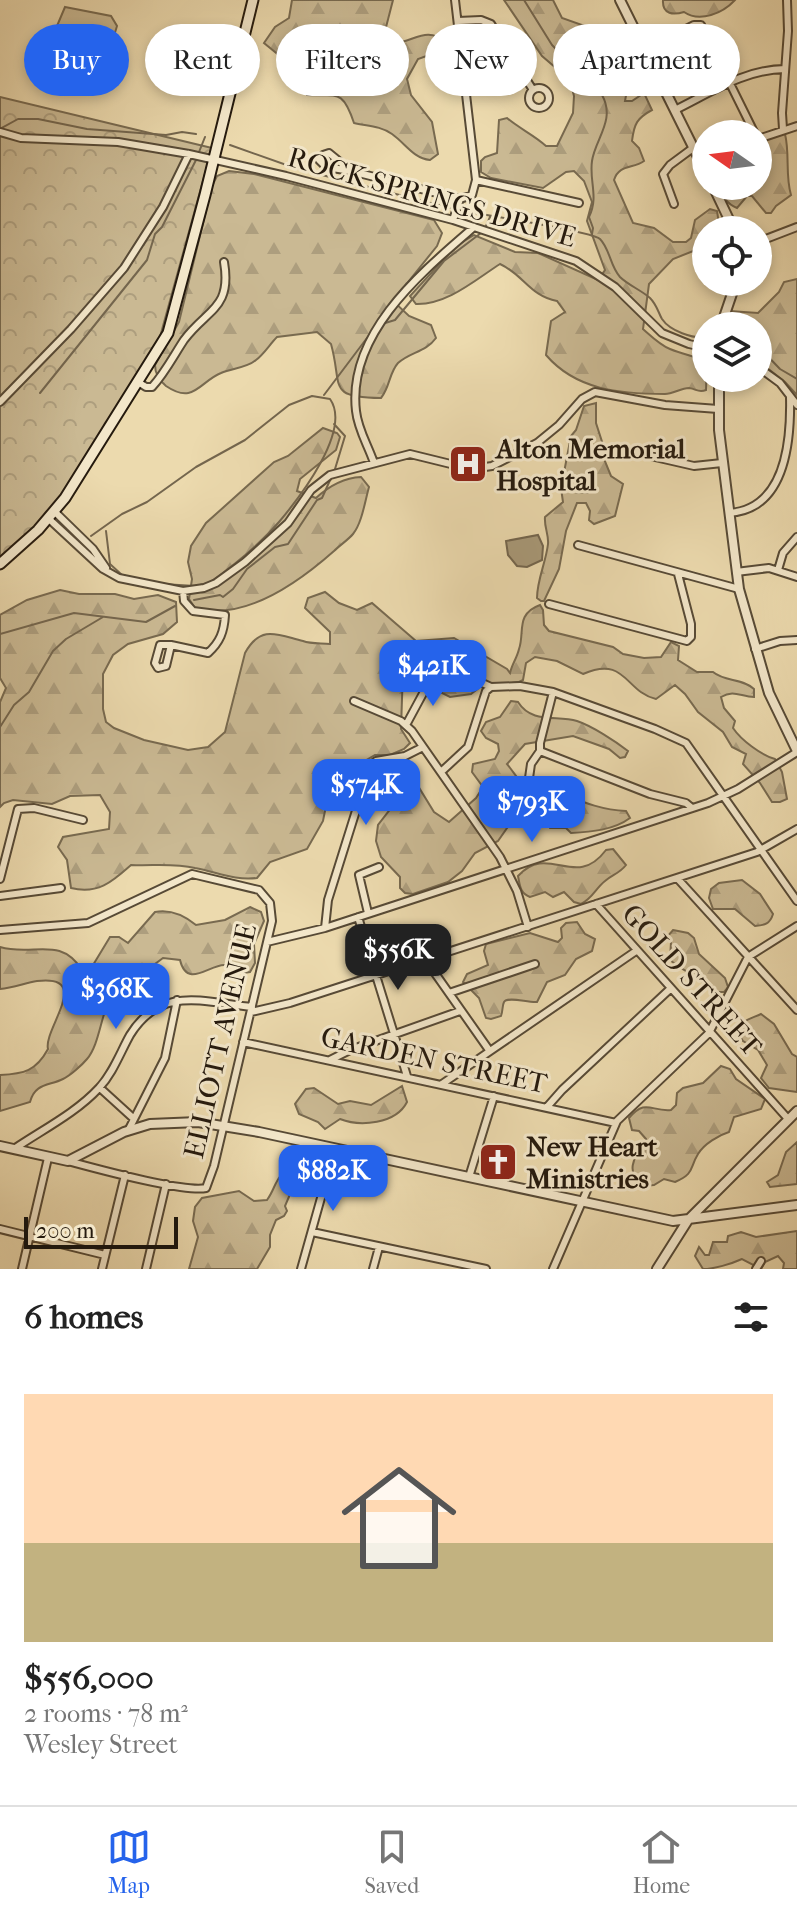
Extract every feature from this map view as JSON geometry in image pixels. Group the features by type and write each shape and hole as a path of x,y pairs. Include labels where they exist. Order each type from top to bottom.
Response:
{"main road":[{"path":"0,564 52,516 77,481 170,328 253,0"}],"street":[{"path":"351,171 329,153 319,160 326,167 460,199 472,195 476,180 455,0"},
{"path":"620,0 632,24"},
{"path":"783,129 787,0"},
{"path":"458,21 481,20 491,24"},
{"path":"740,79 756,72 785,69"},
{"path":"668,96 692,146"},
{"path":"675,110 703,96"},
{"path":"736,96 748,120"},
{"path":"772,133 797,126"},
{"name":"ROCK SPRINGS DRIVE","path":"0,132 21,138 118,142 189,154 302,179 453,220 586,266 615,287 662,333 692,345"},
{"path":"674,204 664,182 664,172 692,149"},
{"path":"0,402 3,394 71,329 124,268 158,217 189,154"},
{"path":"476,180 579,203"},
{"path":"453,220 460,199"},
{"path":"374,463 359,426 355,401 370,343 386,315 412,284 474,227"},
{"path":"772,237 797,227"},
{"path":"138,382 152,387 189,334 218,305 226,289 224,262"},
{"path":"772,377 797,405"},
{"path":"52,516 97,564 130,582 183,591 204,588 231,573 288,523 320,481 330,475 410,454 471,469 492,466 537,443 559,425 582,399 595,392 656,404 718,409"},
{"path":"267,942 325,928 692,808 724,796 797,752 769,693 739,589 722,463 719,392"},
{"path":"729,513 757,503 781,471 791,433 790,397"},
{"path":"633,452 694,466 722,463"},
{"path":"778,570 783,553 797,537"},
{"path":"578,545 739,589"},
{"path":"736,572 761,568 797,577"},
{"path":"549,604 670,638 689,640 691,624 678,574"},
{"path":"171,645 208,653 221,637 225,615 193,611 184,601 183,591"},
{"path":"755,649 780,641 797,640"},
{"path":"406,725 430,678 432,660 491,687 520,686 553,692 681,740 694,752 797,901"},
{"path":"441,772 468,747 486,691 491,687"},
{"path":"528,785 531,764 540,751 553,692"},
{"path":"354,701 406,725 423,747 506,868 528,927"},
{"path":"325,928 328,900 370,766 376,761 405,756 423,747"},
{"path":"540,751 650,794 686,803 692,808"},
{"path":"0,879 16,813 20,808 34,808 83,820"},
{"path":"14,1149 79,1106 100,1088 131,1033 159,1005 177,1000 268,1010 761,850 797,829"},
{"path":"368,913 359,875 379,867"},
{"name":"ELLIOTT AVENUE","path":"0,930 88,923 180,877 192,874 250,886 262,891 269,901 273,915 209,1182 204,1189 166,1184"},
{"path":"677,878 797,1010"},
{"path":"0,896 61,888"},
{"name":"GOLD STREET","path":"596,904 789,1120"},
{"path":"358,917 407,1076"},
{"path":"553,1269 616,1123 709,1033 748,957 797,926"},
{"path":"442,1084 636,951"},
{"path":"425,959 489,1050"},
{"path":"449,993 535,964"},
{"path":"547,1107 670,989"},
{"path":"129,1129 165,1058 177,1000"},
{"path":"330,1060 460,1011"},
{"name":"GARDEN STREET","path":"243,1042 616,1123"},
{"path":"100,1088 133,1118"},
{"path":"469,1177 494,1096"},
{"path":"657,1269 688,1220 797,1111"},
{"path":"68,1161 129,1129 173,1121 224,1125 673,1221 797,1205"},
{"path":"0,1146 166,1184 146,1269"},
{"path":"301,1269 335,1148"},
{"path":"22,1269 48,1158"},
{"path":"102,1269 125,1175"},
{"path":"0,1229 105,1255"},
{"path":"312,1232 448,1265 486,1269"},
{"path":"373,1269 379,1247"},
{"path":"756,1269 761,1261"}],"green space":[{"path":"292,0 393,0 387,24 280,24 289,18"},
{"path":"504,0 553,0 562,18 579,24 553,24 553,65 537,49 537,24 520,24"},
{"path":"663,0 735,0 718,12 697,17 684,12 669,13 664,9"},
{"path":"65,7 111,16 116,24 58,24"},
{"path":"276,26 276,53 264,43"},
{"path":"425,35 425,56 418,59 409,75 409,40"},
{"path":"409,87 411,95 432,122 438,154 430,160 424,159 388,131 354,123 342,99 337,96 409,96"},
{"path":"574,96 626,96 625,101 632,101 645,96 652,110 637,122 632,141 639,148 644,161 619,171 614,180 633,223 654,228 673,242 686,242 692,234 692,252 673,259 649,284 643,329 666,347 692,356 692,389 665,394 632,393 600,388 571,376 546,355 551,321 565,312 557,301 540,295 500,264 439,300 416,304 410,296 456,246 474,235 515,252 538,253 598,280 605,270 587,221 592,202 584,181 574,171 566,172 543,188 491,178 481,172 481,161 497,153 499,120 507,118 546,146 557,146 573,113"},
{"path":"0,97 212,148 160,337 67,490 48,515 0,558"},
{"path":"785,134 791,195 771,213 766,213 755,200 772,200 772,137"},
{"path":"229,171 254,174 434,220 442,233 437,246 393,301 409,316 431,325 436,338 398,363 381,398 344,392 338,380 331,344 317,332 277,337 252,363 221,373 190,393 176,391 160,379 155,365 179,322 212,186 217,176"},
{"path":"727,200 744,200 737,208"},
{"path":"710,209 717,211 718,216 700,216"},
{"path":"797,279 797,395 772,372 772,312 759,312 779,292 784,282"},
{"path":"596,403 596,423 606,454 604,459 611,476 623,484 615,516 594,524 589,520 590,511 586,503 577,503 566,531 559,569 544,601 541,601 537,598 537,591 548,544 545,517 563,502 561,488 571,436 584,406"},
{"path":"323,428 340,437 336,450 300,479 297,491 316,498 337,483 361,477 369,487 361,518 353,534 305,575 270,596 233,609 214,611 195,608 189,599 192,579 188,562 191,546 206,523 274,462 288,456"},
{"path":"60,590 79,594 115,594 134,599 158,595 176,602 177,622 163,634 128,644 113,655 103,674 106,722 144,740 188,750 208,747 225,732 245,653 257,638 271,634 309,643 330,644 330,632 305,608 308,598 325,592 339,603 357,610 372,603 416,641 454,638 510,673 521,643 524,619 527,613 540,605 544,625 549,631 644,658 661,657 671,642 679,646 678,660 697,672 713,672 754,689 754,697 734,693 721,697 724,708 735,721 733,728 741,737 758,751 775,759 782,772 787,799 772,802 743,764 746,754 732,747 723,732 698,712 675,685 656,699 646,695 617,672 597,669 583,674 557,661 535,657 526,663 523,680 519,682 480,687 471,694 450,697 440,692 425,670 403,669 401,729 410,743 390,755 375,755 358,765 329,791 323,821 307,849 270,862 257,878 234,877 179,866 131,865 97,888 71,888 67,860 58,847 63,837 109,829 110,812 100,795 70,796 52,804 13,800 0,807 0,702 6,688 0,678 0,615 27,600"},
{"path":"511,701 518,702 537,716 583,723 628,751 625,757 620,758 609,749 573,736 525,744 507,764 522,783 536,791 626,811 630,818 610,828 571,833 566,828 550,828 545,820 536,818 512,821 498,841 475,853 462,871 448,882 413,894 405,893 400,888 400,877 381,857 376,841 378,825 406,789 418,786 434,812 449,822 476,798 483,787 472,772 473,764 495,759 499,751 498,744 486,738 481,731 486,722 500,717"},
{"path":"613,849 626,865 581,904 574,902 564,892 553,897 545,892 530,897 521,889 518,876 529,867 540,863 584,867 606,850"},
{"path":"742,880 760,894 773,914 767,923 755,926 735,909 713,909 709,898 711,889 719,883"},
{"path":"250,907 261,912 264,921 254,944 255,963 250,972 243,973 224,965 193,974 183,969 180,960 163,958 136,987 120,990 112,996 92,1052 79,1067 63,1079 39,1088 30,1102 0,1111 0,1075 28,1070 39,1062 48,1049 48,1040 64,994 62,986 54,981 37,981 0,989 0,947 55,950 74,959 82,970 90,970 110,937 119,937 128,943 155,912 177,914 196,925 225,920"},
{"path":"577,922 585,934 595,939 592,951 576,959 565,975 547,982 537,1002 506,1000 501,1016 486,1018 479,998 463,982 467,974 488,965 484,951 486,944 530,933 558,942 562,938 561,928 566,923"},
{"path":"673,930 688,933 694,938 699,954 725,978 728,987 724,992 714,992 670,960 671,942 667,937"},
{"path":"761,1014 774,1024 797,1057 797,1092 769,1088 761,1078 767,1065 758,1050 743,1041 737,1032 743,1022"},
{"path":"721,1066 730,1069 736,1079 765,1099 761,1109 734,1117 729,1132 704,1147 689,1173 681,1179 675,1182 664,1179 654,1185 642,1186 634,1176 633,1165 646,1146 646,1139 639,1131 632,1130 629,1118 644,1107 671,1110 676,1105 677,1093 683,1088 703,1083"},
{"path":"402,1086 407,1102 395,1115 377,1122 357,1123 340,1119 325,1129 318,1122 299,1114 295,1104 306,1089 314,1088 338,1104 350,1101 371,1105"},
{"path":"797,1142 797,1184 770,1187 767,1182 778,1175 786,1152"},
{"path":"298,1168 298,1178 291,1184 285,1206 287,1211 276,1220 270,1235 270,1247 257,1269 189,1269 198,1237 193,1221 195,1207 202,1198 239,1191 254,1201 267,1200 281,1176"},
{"path":"797,1231 797,1269 783,1269 784,1263 778,1256 765,1262 761,1269 742,1259 703,1269 695,1256 699,1247 705,1255 709,1255 713,1242 727,1242 728,1236 741,1232 756,1237"}],"shaded area":[{"path":"538,535 543,546 542,560 527,567 517,566 508,555 506,541"}],"waterway":[{"path":"524,0 552,45 602,95 606,104 606,121 591,168 594,196 589,217 592,234"},
{"path":"0,129 18,119 38,119 87,129 196,134"},
{"path":"199,152 205,137"},
{"path":"230,145 295,168 450,208"},
{"path":"40,393 147,260 155,234 162,227 196,160"},
{"path":"462,211 558,228 600,239 620,277 650,298 670,327 692,336"},
{"path":"486,226 490,217"},
{"path":"382,324 395,320 444,261 481,233"},
{"path":"324,395 373,330"},
{"path":"772,361 797,379"},
{"path":"91,536 196,467 245,440 289,405 312,396 330,399 335,412 329,445 299,497 279,522 246,554 209,583 195,586 163,584"},
{"path":"334,424 345,436 335,469"},
{"path":"194,600 223,597 247,569 275,547 288,544 317,500 322,498 331,478"},
{"path":"106,531 110,564 122,575 130,577"},
{"path":"0,634 74,613 146,622 175,606"},
{"path":"0,727 14,705 29,692 53,651 66,639 103,617"}],"place":[{"name":"Alton Memorial Hospital","path":"468,464"},
{"name":"New Heart Ministries","path":"498,1162"}]}
